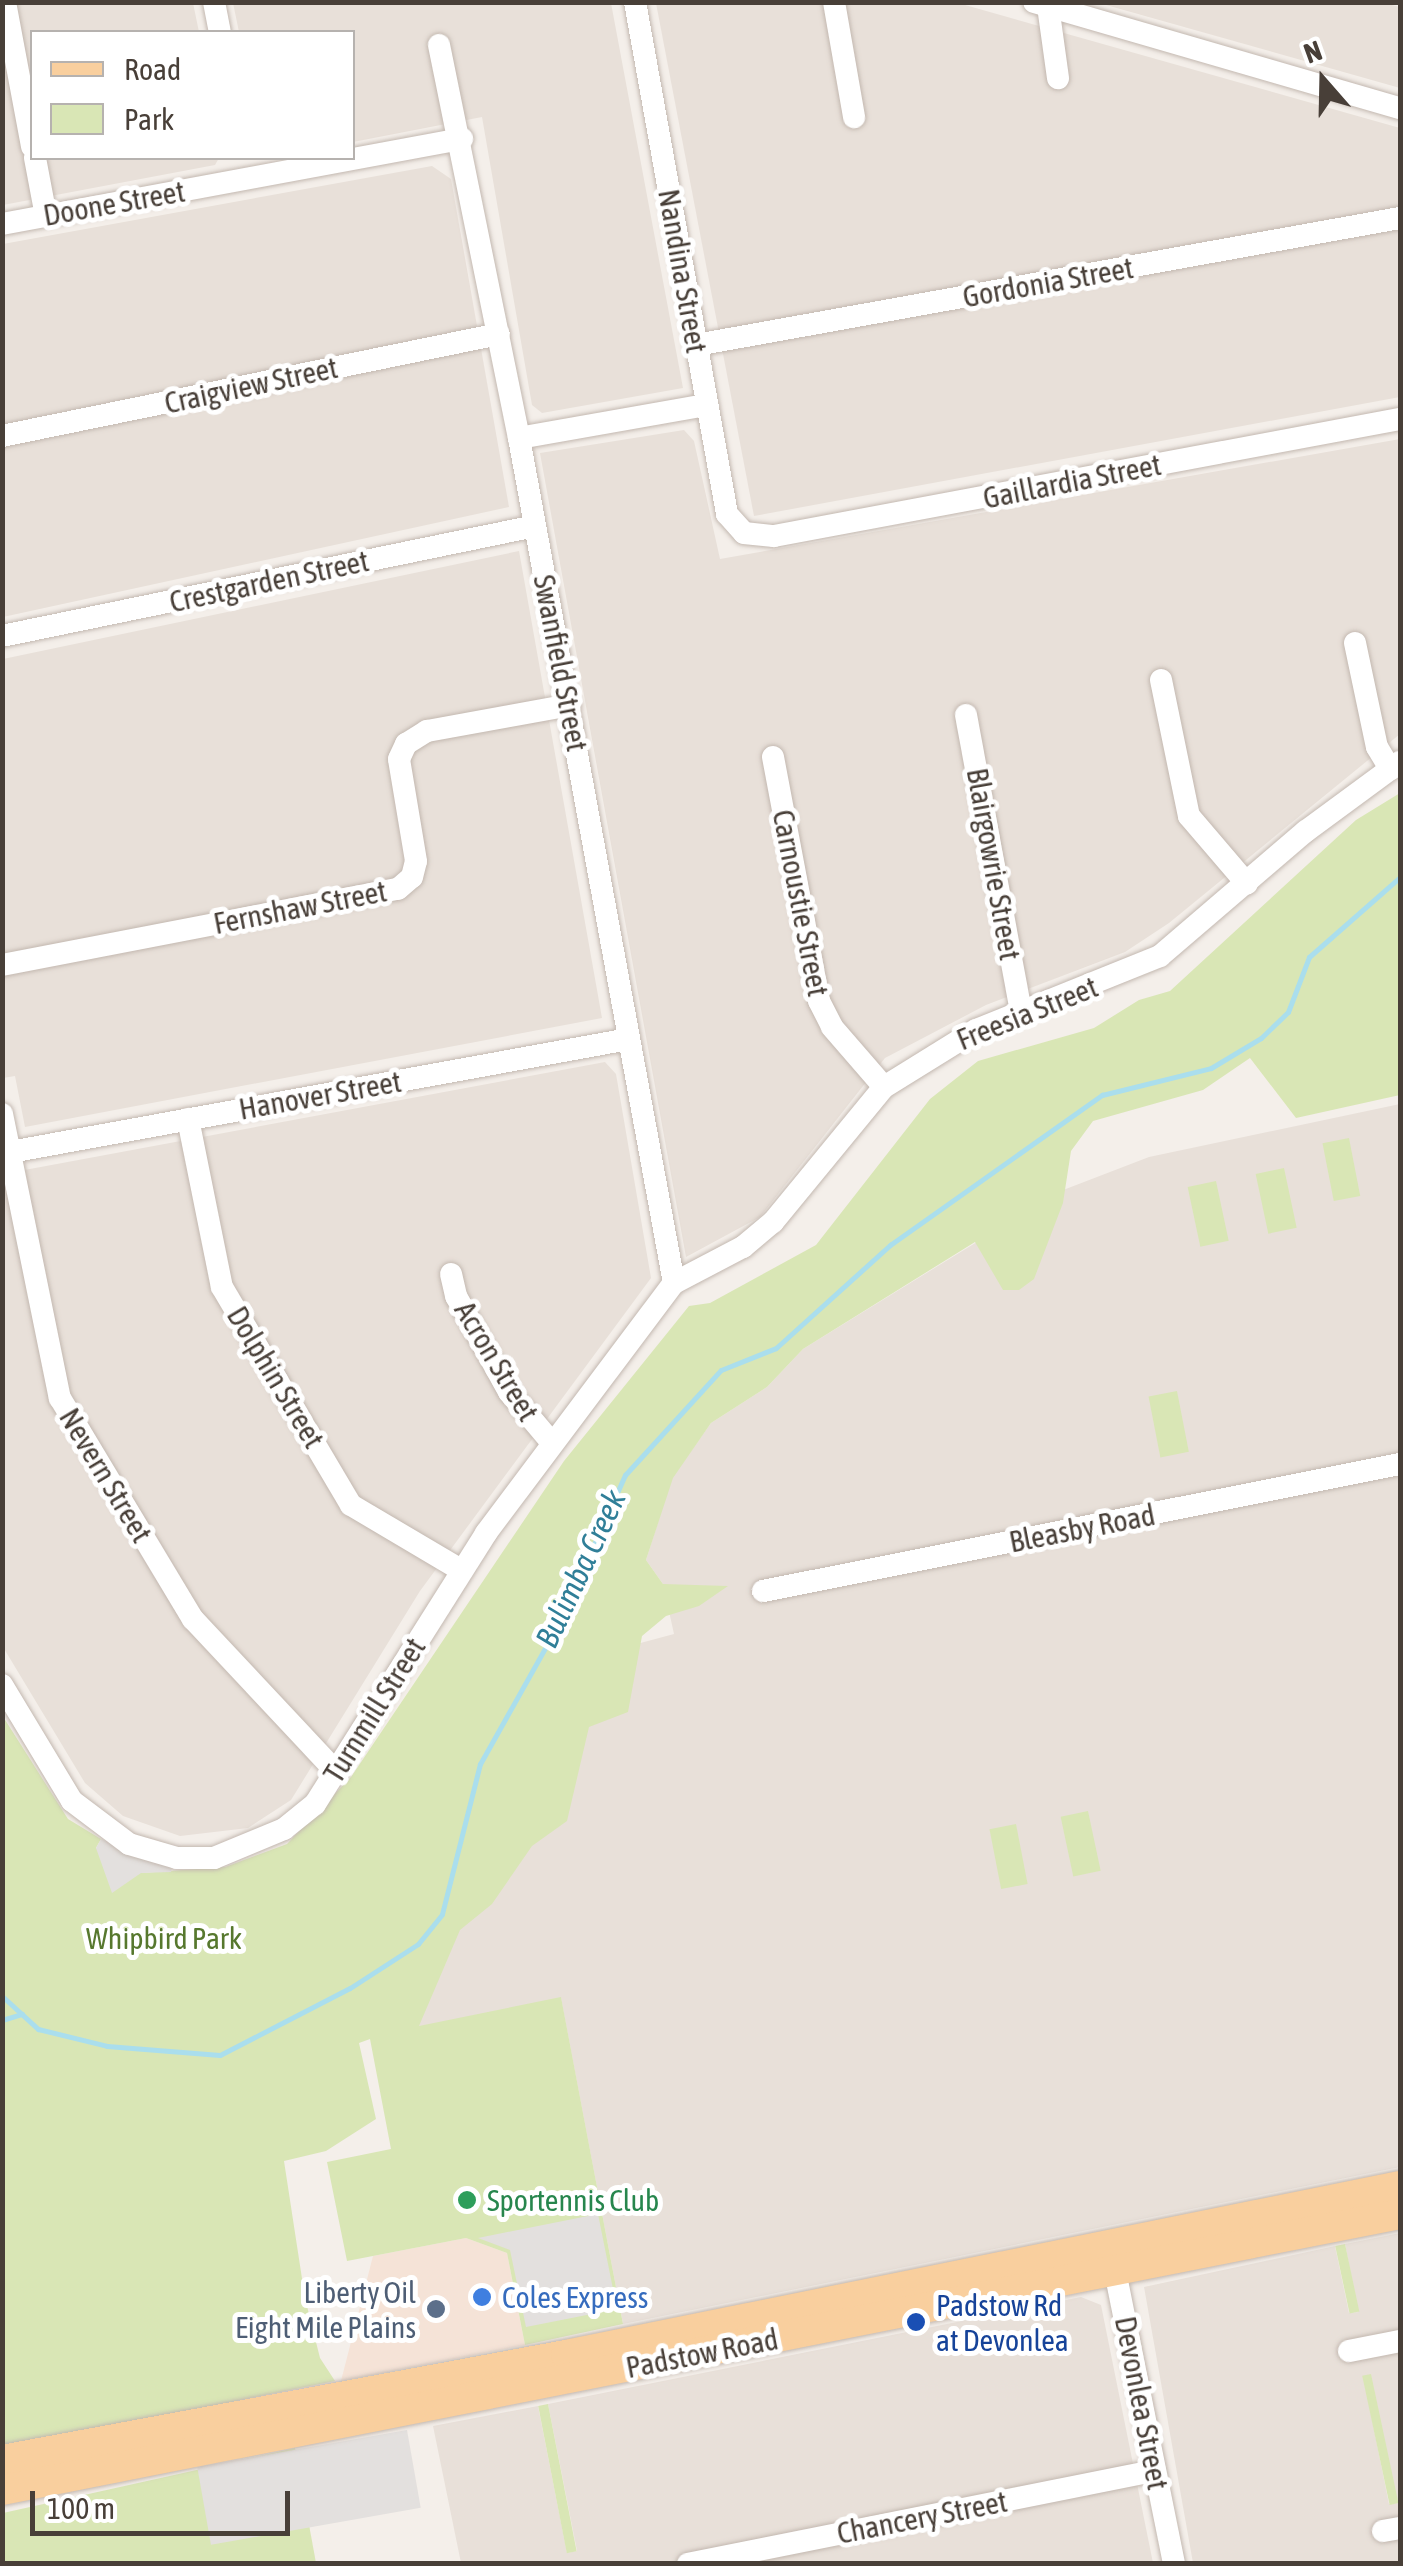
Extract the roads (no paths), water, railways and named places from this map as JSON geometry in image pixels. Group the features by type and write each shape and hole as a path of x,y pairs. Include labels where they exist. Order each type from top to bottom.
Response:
{"main road":[{"name":"Padstow Road","path":"2,2490 1112,2257 1400,2186"},
{"name":"Padstow Road","path":"2,2460 1112,2257 1400,2214"}],"street":[{"path":"5,2 30,135"},
{"path":"214,2 220,30"},
{"name":"Nandina Street","path":"635,2 727,514 744,533"},
{"path":"834,2 854,117"},
{"path":"1058,78 1041,4 1400,108"},
{"name":"Swanfield Street","path":"439,45 462,139 570,706 674,1283"},
{"name":"Doone Street","path":"355,153 462,139"},
{"path":"35,160 46,216"},
{"name":"Doone Street","path":"2,224 246,168 306,160"},
{"name":"Gordonia Street","path":"696,345 1400,218"},
{"name":"Craigview Street","path":"2,436 499,334"},
{"path":"519,438 707,405"},
{"name":"Gaillardia Street","path":"744,533 774,536 1400,420"},
{"name":"Crestgarden Street","path":"2,636 535,526"},
{"path":"1355,643 1377,747 1395,766"},
{"path":"1161,680 1189,816 1247,884"},
{"name":"Fernshaw Street","path":"2,965 398,889 412,877 416,861 398,759 406,744 427,731 570,706"},
{"name":"Blairgowrie Street","path":"966,715 1021,1012"},
{"name":"Carnoustie Street","path":"773,757 819,1001 832,1027 884,1088"},
{"name":"Freesia Street","path":"674,1283 743,1247 773,1222 884,1088 976,1030 1160,956 1395,766"},
{"name":"Hanover Street","path":"10,1152 630,1039"},
{"name":"Nevern Street","path":"2,1114 60,1398 193,1619 337,1773"},
{"name":"Dolphin Street","path":"188,1119 222,1287 351,1505 461,1570"},
{"name":"Acron Street","path":"451,1274 456,1296 509,1392 552,1443"},
{"name":"Turnmill Street","path":"2,1685 72,1800 103,1829 152,1853 214,1858 256,1846 315,1804 461,1570 674,1283"},
{"name":"Bleasby Road","path":"763,1591 1400,1464"},
{"name":"Devonlea Street","path":"1112,2257 1174,2564"},
{"path":"1349,2351 1400,2340"},
{"name":"Chancery Street","path":"688,2564 1156,2471"}],"waterway":[{"name":"Bulimba Creek","path":"2,1996 38,2029 107,2046 220,2055 350,1988 418,1944 442,1914 480,1764 557,1627 625,1475 721,1370 776,1348 890,1245 1102,1095 1211,1068 1261,1038 1288,1012 1309,957 1400,877"},
{"name":"Bulimba Creek","path":"2,2020 22,2014"}],"place":[{"name":"Sportennis Club","path":"467,2200"},
{"name":"Coles Express","path":"482,2297"},
{"name":"Liberty Oil Eight Mile Plains","path":"436,2309"},
{"name":"Padstow Rd at Devonlea","path":"916,2322"}],"park label":[{"name":"Whipbird Park","path":"164,1938"}]}
